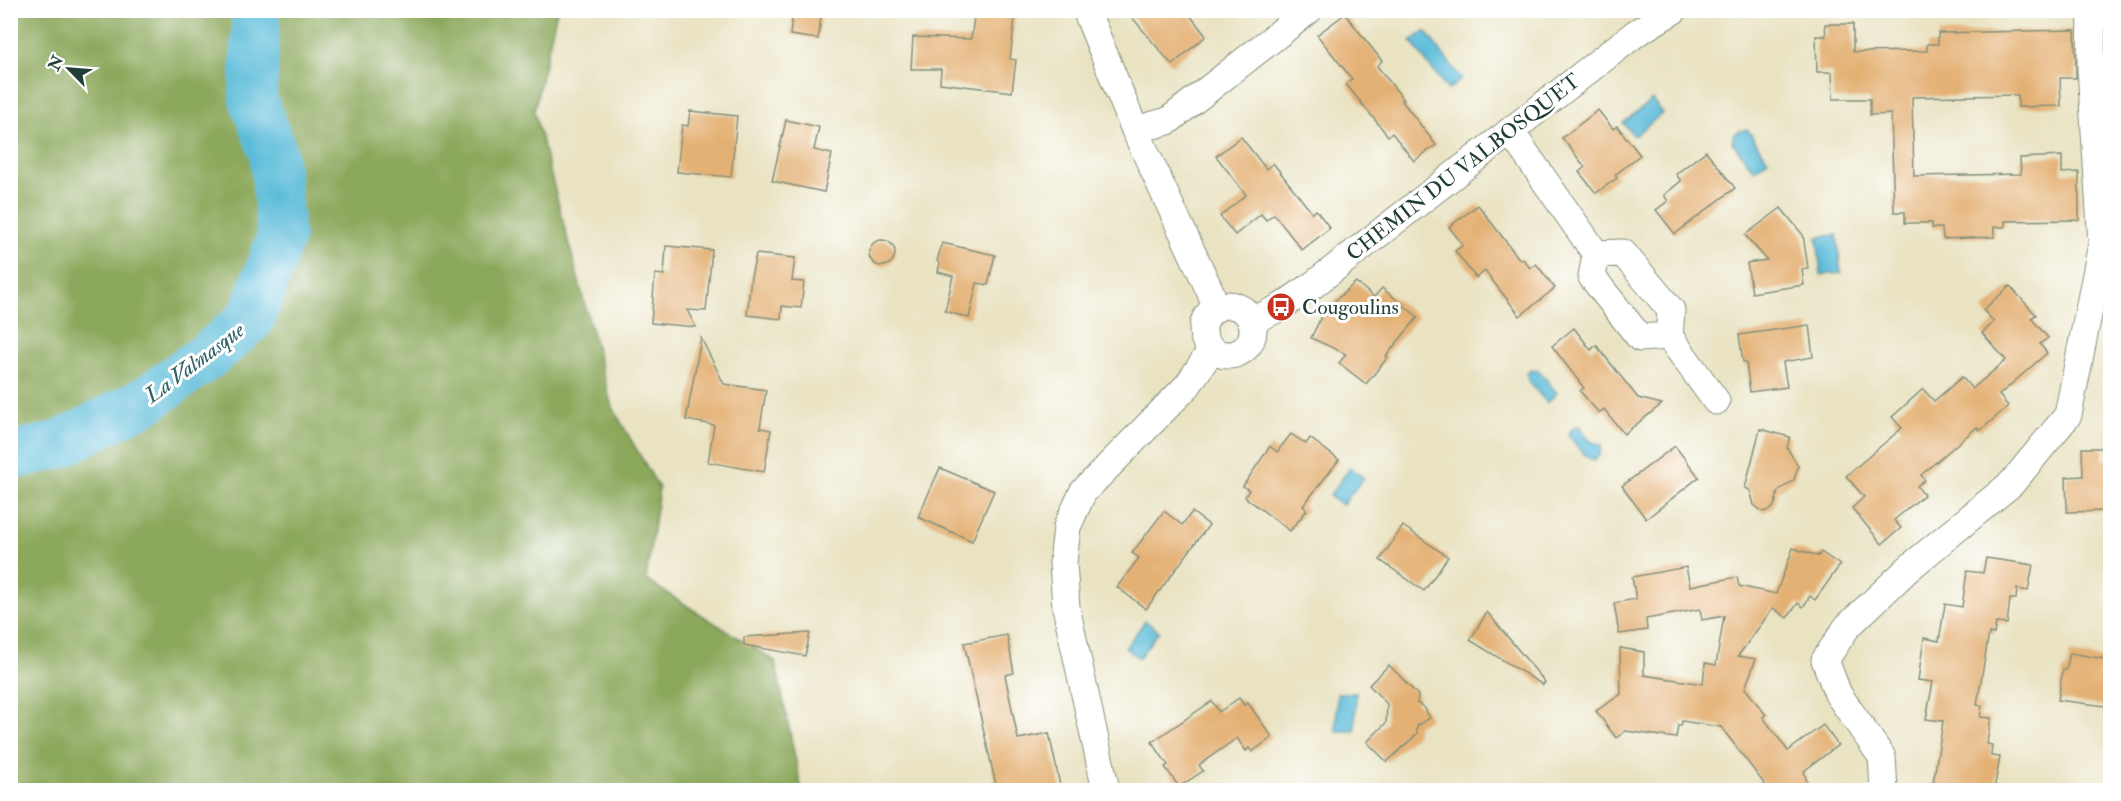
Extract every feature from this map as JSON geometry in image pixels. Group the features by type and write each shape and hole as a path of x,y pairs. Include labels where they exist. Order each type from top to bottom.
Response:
{"street":[{"path":"1086,10 1134,130 1216,308"},
{"path":"1134,130 1168,121 1309,10"},
{"name":"CHEMIN DU VALBOSQUET","path":"1252,321 1281,308 1313,285 1636,33 1674,10"},
{"path":"1884,790 1882,757 1838,694 1825,660 1855,619 1910,568 2012,483 2068,415 2102,244 2091,68 2092,10"},
{"path":"1510,131 1596,254 1592,277 1640,338 1669,336"},
{"path":"1596,254 1623,253 1671,310 1669,336 1716,401"},
{"path":"1224,305 1241,308 1252,321 1252,338 1242,351 1227,356 1212,350 1204,336 1203,328 1209,313 1224,305"},
{"path":"1106,790 1066,607 1063,563 1067,527 1083,492 1188,386 1212,350"}],"green space":[{"path":"10,11 557,11 534,111 612,407 659,488 646,580 775,661 802,790 11,790"}],"water":[{"path":"1425,31 1462,79 1448,90 1411,42"},
{"path":"1652,100 1663,113 1634,136 1623,123"},
{"path":"1747,129 1768,160 1754,170 1732,142 1733,135"},
{"path":"1837,235 1841,273 1821,275 1817,237"},
{"path":"1531,370 1539,371 1557,393 1547,403 1528,381 1527,373"},
{"path":"1579,426 1590,441 1601,445 1600,454 1594,461 1582,453 1568,434 1573,428"},
{"path":"1350,468 1364,478 1342,505 1329,496"},
{"path":"1145,621 1159,631 1139,658 1125,648"},
{"path":"1337,693 1356,693 1355,731 1336,731"}],"building":[{"path":"793,10 822,10 818,39 790,35"},
{"path":"975,10 1016,10 1010,59 1016,60 1012,92 940,83 941,69 911,69 913,37 971,39"},
{"path":"1126,10 1186,10 1206,36 1172,65"},
{"path":"1345,14 1382,61 1377,66 1436,145 1414,161 1392,133 1388,136 1346,84 1352,79 1317,35"},
{"path":"1825,24 1853,24 1853,52 1927,51 1927,44 1938,44 1938,33 2075,30 2076,78 2060,78 2061,106 2018,107 2018,95 1912,97 1914,176 2021,174 2020,158 2062,156 2062,173 2079,172 2079,220 2005,221 2005,227 1994,227 1994,237 1943,239 1942,228 1932,228 1932,223 1905,223 1905,212 1894,212 1891,114 1870,115 1870,99 1833,99 1832,72 1817,72 1816,36 1826,36"},
{"path":"1598,110 1613,129 1617,126 1640,155 1615,175 1617,178 1596,193 1579,172 1585,167 1562,138"},
{"path":"690,111 737,116 731,177 677,172 682,125 688,126"},
{"path":"786,120 819,127 814,150 832,154 824,192 772,181"},
{"path":"1241,137 1266,169 1273,163 1312,213 1316,210 1330,228 1302,250 1274,214 1266,220 1261,214 1235,235 1220,216 1246,195 1216,156"},
{"path":"1706,151 1735,188 1675,234 1656,210 1668,201 1664,195 1681,181 1676,174"},
{"path":"1478,205 1520,260 1522,258 1530,268 1536,264 1555,288 1520,316 1485,271 1476,278 1455,251 1463,245 1449,227"},
{"path":"1781,208 1803,235 1808,268 1802,269 1804,285 1752,293 1747,263 1767,260 1745,235"},
{"path":"882,240 891,244 895,253 891,262 882,266 873,262 869,253 873,244"},
{"path":"942,243 995,255 988,285 977,283 969,318 945,311 953,276 938,272 940,263 937,261"},
{"path":"666,246 712,250 706,311 687,310 696,327 651,323 655,274 664,275"},
{"path":"756,254 795,258 792,281 804,282 801,308 782,306 781,319 747,315"},
{"path":"1356,282 1374,297 1382,288 1418,317 1366,384 1339,363 1346,354 1311,338 1326,307"},
{"path":"2010,286 2036,315 2031,318 2048,338 2040,344 2047,353 1999,395 2008,406 1980,431 1977,427 1921,475 1925,480 1917,486 1924,495 1894,520 1901,528 1882,544 1852,508 1864,497 1846,476 1902,428 1892,417 1923,389 1934,401 1962,377 1972,389 2006,360 1982,333 1994,322 1983,310"},
{"path":"1809,325 1813,357 1783,362 1787,387 1750,392 1739,335"},
{"path":"1574,328 1591,350 1596,345 1638,398 1662,404 1624,434 1604,409 1599,413 1580,391 1584,388 1552,346"},
{"path":"701,338 724,384 766,390 760,428 771,430 764,472 708,462 714,425 686,420"},
{"path":"1760,429 1790,437 1787,448 1798,466 1794,480 1778,491 1772,509 1763,512 1754,505 1750,490 1745,488"},
{"path":"1291,434 1306,444 1310,438 1339,460 1303,506 1307,510 1290,531 1245,497 1249,490 1243,486 1270,446 1277,452"},
{"path":"1675,446 1699,477 1646,519 1622,486"},
{"path":"2082,448 2103,448 2103,460 2110,459 2110,511 2067,512 2066,477 2083,476"},
{"path":"940,468 994,491 972,541 918,517"},
{"path":"1164,511 1182,525 1192,512 1209,525 1146,609 1117,587 1139,558 1132,553"},
{"path":"1403,526 1448,557 1424,591 1380,560"},
{"path":"1793,548 1818,556 1821,552 1840,565 1815,600 1810,596 1803,607 1798,603 1787,618 1773,608 1738,656 1756,659 1745,688 1766,715 1763,717 1788,751 1823,725 1838,745 1804,771 1809,790 1769,790 1721,727 1682,721 1681,726 1678,725 1676,738 1626,731 1616,738 1596,711 1621,694 1620,648 1644,652 1644,675 1703,684 1705,663 1716,665 1724,616 1702,620 1700,609 1646,619 1647,630 1619,634 1614,603 1636,599 1632,577 1686,567 1690,586 1737,577 1739,586 1776,594"},
{"path":"1986,558 2033,565 2028,591 2017,589 2016,599 2010,599 2007,624 1996,623 1994,634 1989,633 1977,705 1982,706 1980,717 1991,718 1987,744 1992,745 1991,756 2000,757 1994,790 1932,790 1943,721 1926,719 1933,682 1918,680 1924,638 1939,641 1945,604 1962,607 1967,571 1983,573"},
{"path":"1487,612 1545,682 1543,685 1470,640"},
{"path":"810,633 805,656 744,645 744,637"},
{"path":"1007,635 1014,673 1005,675 1018,739 1049,733 1061,790 997,790 964,643"},
{"path":"2070,653 2110,660 2105,706 2058,700 2063,669 2066,670"},
{"path":"1389,665 1418,695 1417,703 1424,707 1430,718 1417,726 1417,734 1387,762 1367,742 1386,723 1387,704 1369,685"},
{"path":"1239,698 1244,705 1248,703 1272,737 1252,752 1249,748 1246,751 1237,738 1199,765 1203,771 1179,787 1165,767 1168,765 1152,742 1212,701 1219,712"}],"waterway":[{"name":"La Valmasque","path":"10,456 59,445 148,399 210,354 251,319 281,236 273,152 253,99 256,21 253,10"}],"place":[{"name":"Cougoulins","path":"1281,307"}]}
